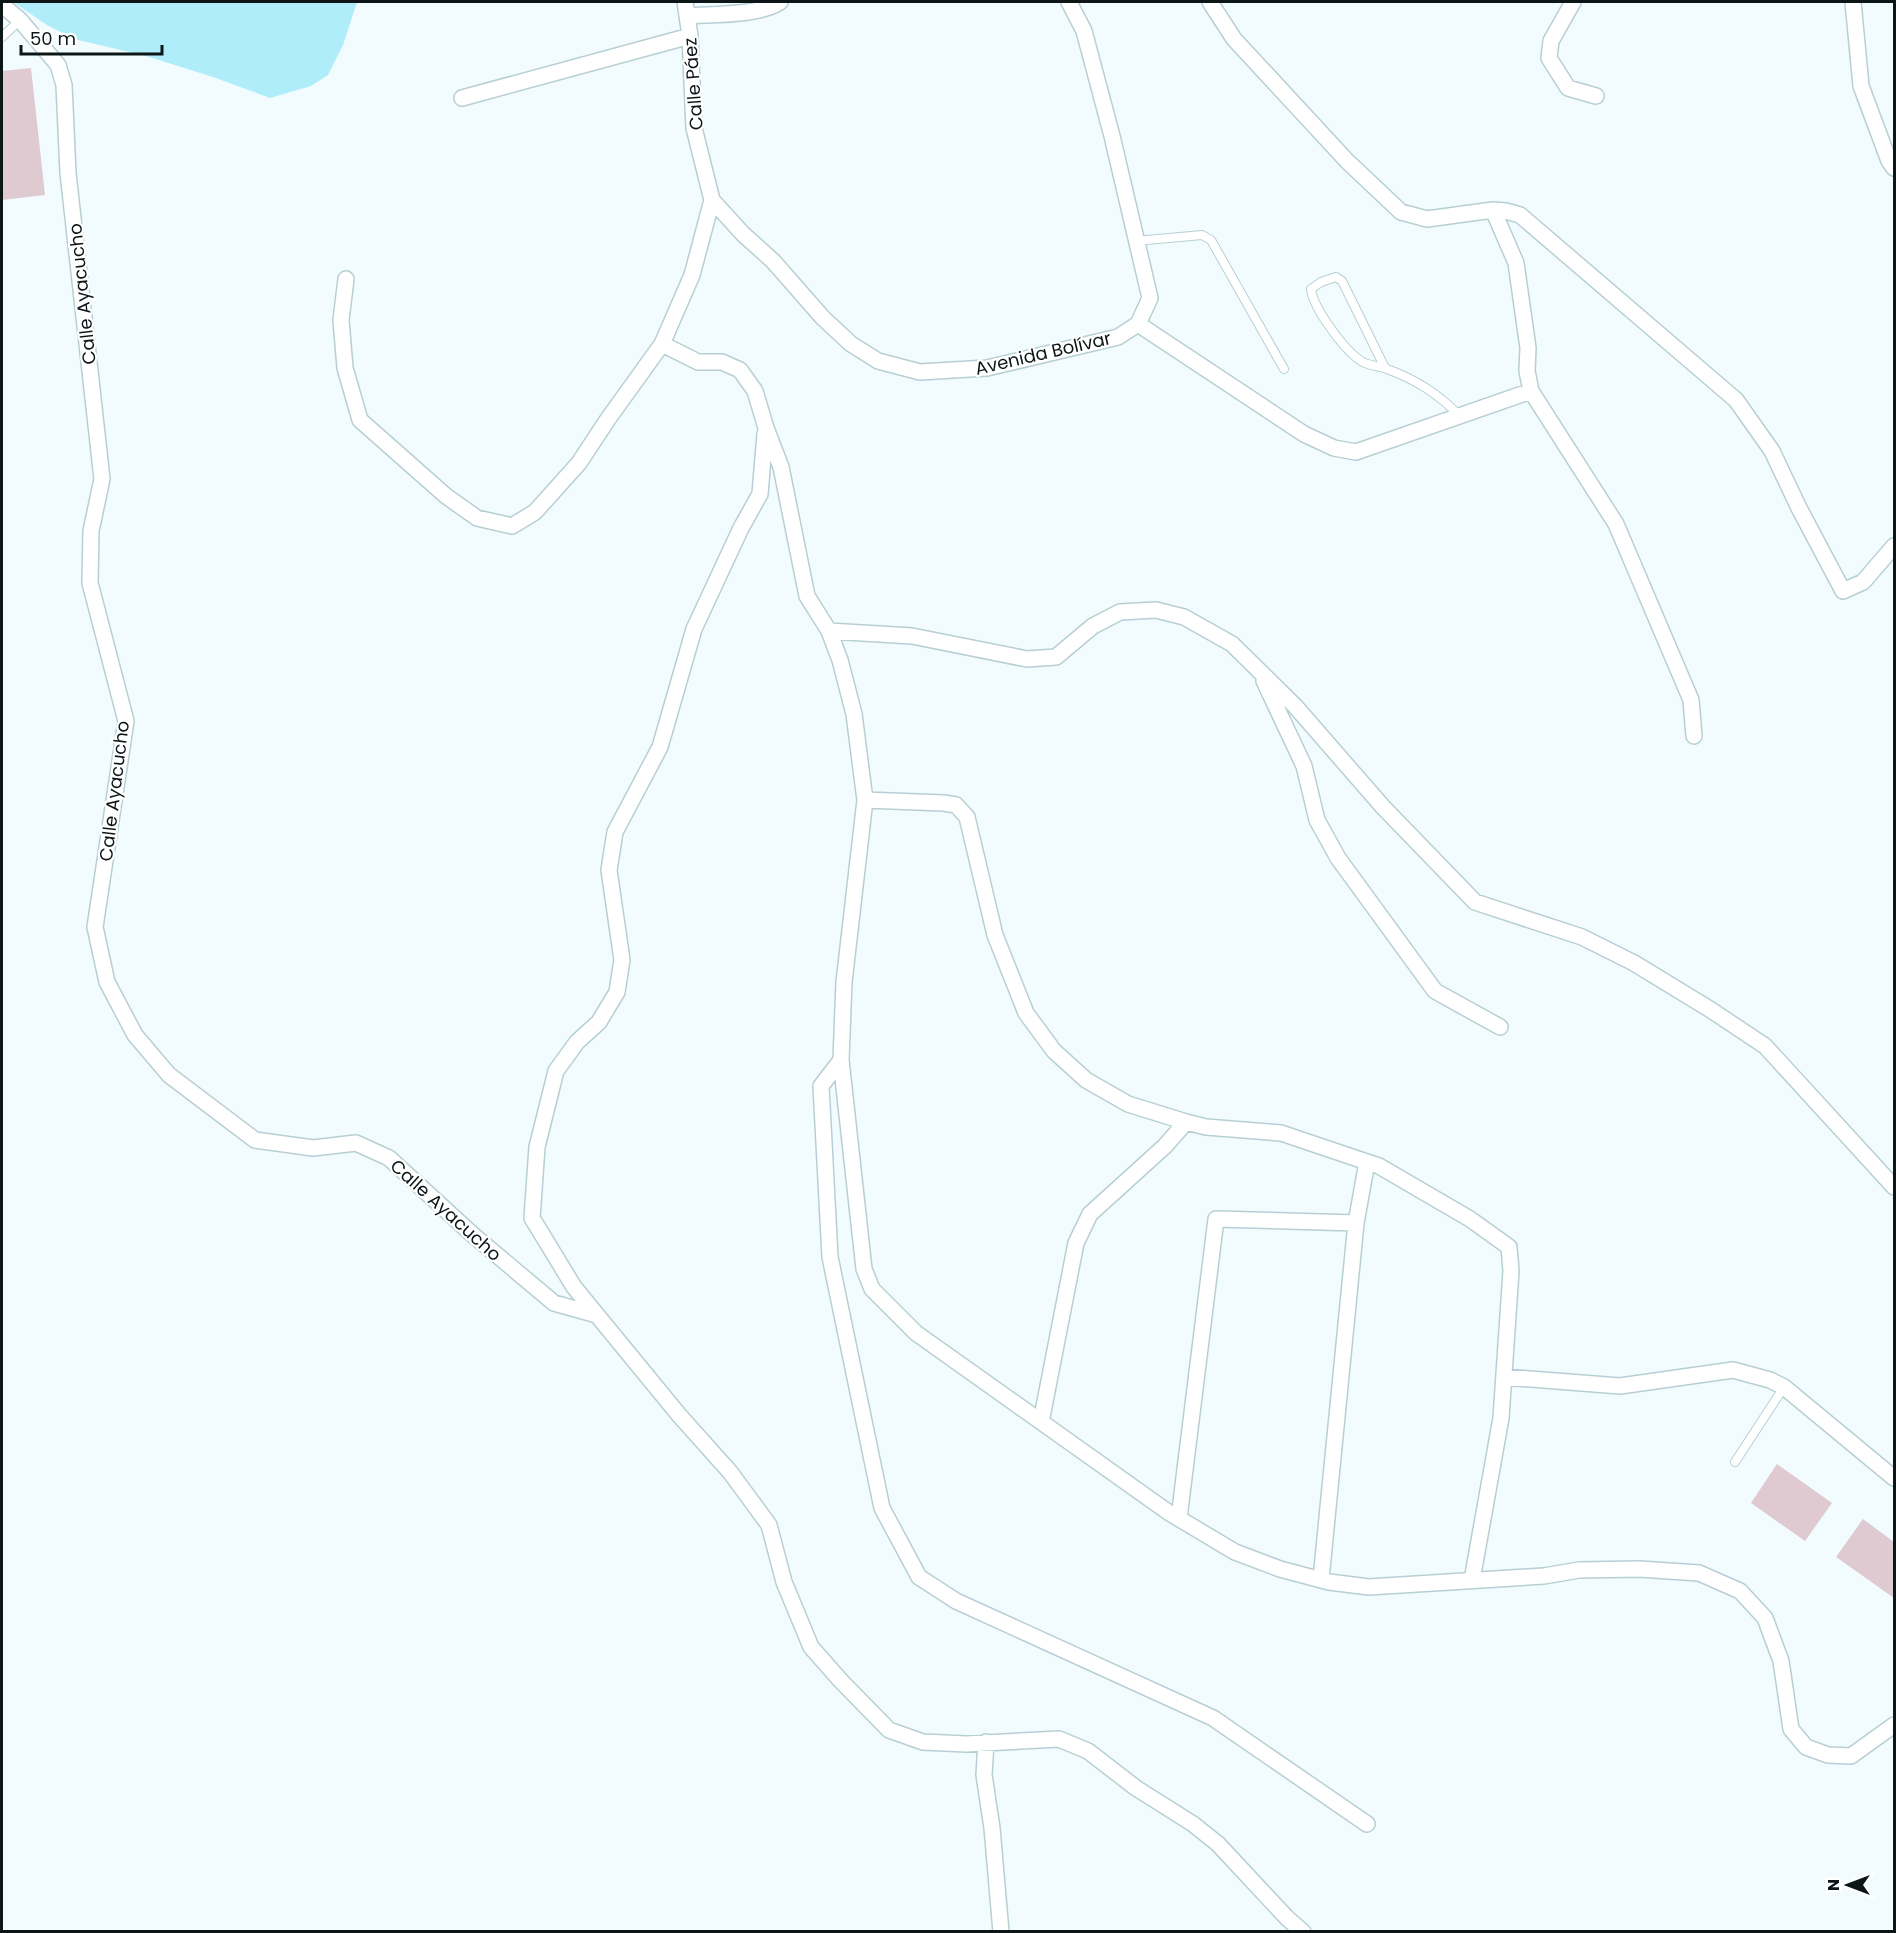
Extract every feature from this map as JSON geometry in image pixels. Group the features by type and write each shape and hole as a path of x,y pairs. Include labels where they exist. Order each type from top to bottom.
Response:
{"street":[{"path":"686,9 743,12 774,6 780,2"},
{"path":"1069,2 1084,31 1112,136 1150,298 1138,324 1304,434 1334,448 1356,452 1531,391"},
{"path":"1210,2 1234,39 1347,161 1401,212 1427,219 1493,210 1520,215 1736,400 1772,451 1843,591 1863,582 1894,546"},
{"path":"1573,2 1551,41 1549,58 1568,88 1596,96"},
{"path":"1853,2 1861,86 1889,161 1894,168"},
{"name":"Calle Ayacucho","path":"2,5 20,20 58,64 64,85 68,173 102,479 91,531 90,583 126,722 95,927 107,982 135,1035 169,1075 255,1140 313,1148 356,1143 389,1158 473,1235 554,1303 597,1315"},
{"name":"Calle Páez","path":"686,9 690,36 694,128 712,200"},
{"path":"462,98 690,36"},
{"path":"346,279 341,320 345,368 360,420 446,496 477,518 512,526 535,512 579,464 662,344 692,274 712,200"},
{"name":"Avenida Bolívar","path":"712,200 743,234 773,261 822,318 851,344 878,361 920,372 987,368 1118,337 1138,324"},
{"path":"1493,210 1516,263 1528,348 1527,371 1531,391 1616,524 1691,700 1694,736"},
{"path":"662,344 698,362 722,362 740,370 755,391 765,428 781,467 807,596 829,631 840,660 854,714 866,800 844,982 841,1060 864,1269 872,1289 916,1333 1179,1518 1235,1552 1280,1569 1321,1580 1369,1587 1544,1576 1579,1570 1639,1569 1699,1573 1740,1591 1765,1618 1781,1661 1791,1729 1806,1747 1828,1755 1851,1756 1894,1725"},
{"path":"765,428 760,494 741,528 694,629 660,747 615,832 609,870 622,960 617,992 598,1022 577,1042 556,1071 537,1147 531,1218 574,1287 679,1415 730,1472 769,1525 784,1582 811,1647 889,1730 923,1742 966,1744 1059,1738 1088,1751 1136,1788 1193,1824 1218,1844 1303,1932"},
{"path":"829,631 912,636 1027,659 1056,657 1094,626 1120,612 1155,610 1184,617 1232,644 1295,706 1383,807 1475,902 1582,937 1624,958 1711,1010 1765,1046 1894,1187"},
{"path":"1258,670 1304,766 1317,819 1338,858 1435,991 1500,1027"},
{"path":"866,800 956,805 967,817 995,935 1026,1013 1054,1051 1086,1080 1128,1104 1186,1122 1206,1127 1281,1133 1379,1166 1470,1219 1509,1247 1511,1270 1501,1418 1472,1580"},
{"path":"841,1060 821,1086 830,1257 882,1508 919,1577 956,1600 1212,1718 1367,1824"},
{"path":"1041,1422 1076,1243 1090,1214 1165,1146 1186,1122"},
{"path":"1321,1580 1356,1223 1367,1162"},
{"path":"1179,1518 1216,1219 1356,1223"},
{"path":"1504,1377 1620,1386 1733,1370 1770,1380 1784,1387 1894,1478"},
{"path":"986,1742 984,1775 992,1828 1001,1932"}],"lane":[{"path":"2,37 20,20"},
{"path":"1136,241 1202,236 1211,240 1284,369"},
{"path":"1385,368 1342,281 1336,277 1321,282 1311,289 1312,298 1318,308 1351,353 1364,362 1413,379 1439,395 1460,416"},
{"path":"1735,1462 1784,1387"}],"shaded area":[{"path":"13,2 357,2 343,45 328,75 311,86 270,98 146,56 74,39 47,25"}],"building":[{"path":"31,68 45,195 2,200 2,71"},
{"path":"1777,1464 1832,1503 1805,1541 1751,1503"},
{"path":"1863,1519 1894,1542 1894,1598 1836,1557"}]}
